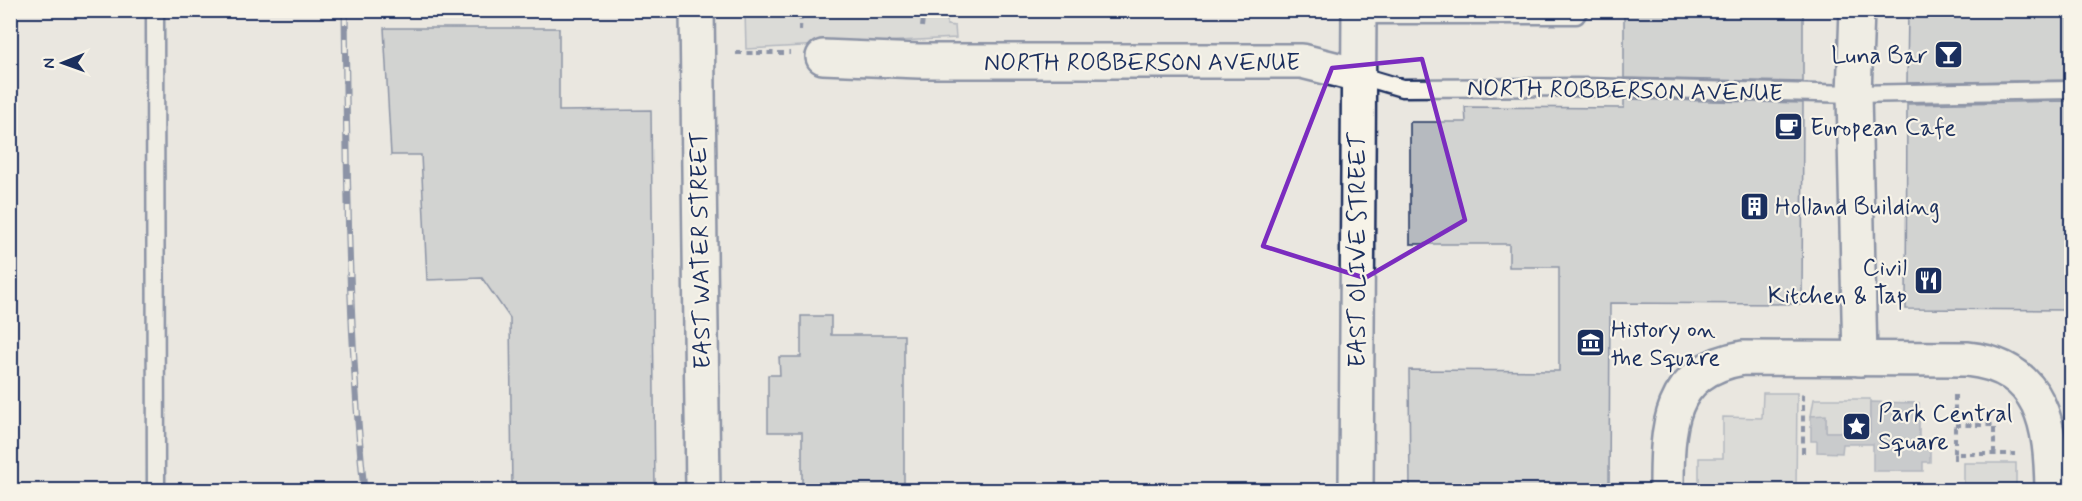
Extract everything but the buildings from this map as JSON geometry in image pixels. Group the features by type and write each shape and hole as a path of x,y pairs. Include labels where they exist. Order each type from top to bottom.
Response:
{"street":[{"name":"EAST WATER STREET","path":"697,10 703,490"},
{"path":"1857,10 1854,94 1860,359"},
{"name":"EAST OLIVE STREET","path":"1356,490 1359,13"},
{"name":"NORTH ROBBERSON AVENUE","path":"823,57 919,61 1302,61 1358,75"},
{"path":"1667,490 1669,426 1680,398 1698,377 1720,363 1743,358 1980,361 1994,364 2017,377 2037,399 2048,428 2052,490"}],"lane":[{"path":"1359,13 1576,15 1579,10"},
{"path":"155,11 156,490"},
{"name":"NORTH ROBBERSON AVENUE","path":"1358,75 1402,88 1586,87 1854,94 2072,90"}],"path":[{"path":"800,32 801,10"},
{"path":"736,53 772,53"},
{"path":"1803,387 1803,453"},
{"path":"1955,394 1955,462"},
{"path":"1955,424 1994,425 1994,454"},
{"path":"1955,454 2011,454"}],"highlighted area":[{"path":"1422,59 1465,220 1365,278 1263,246 1332,68"}],"shaded area":[{"path":"745,11 947,11 947,25 955,26 956,38 746,49"},
{"path":"1763,393 1797,393 1796,490 1699,490 1699,458 1723,458 1723,417 1762,418"},
{"path":"1814,399 1870,399 1870,432 1826,432 1826,416 1811,416"},
{"path":"1870,402 1919,403 1919,444 1930,444 1930,462 1923,462 1923,471 1873,471 1873,444 1843,444 1842,453 1817,452 1817,441 1811,441 1811,416 1826,415 1826,432 1870,432"},
{"path":"1964,463 2016,463 2016,490 1964,490"}],"railway":[{"path":"345,10 351,311 364,490"}],"place":[{"name":"Luna Bar","path":"1949,55"},
{"name":"European Cafe","path":"1789,127"},
{"name":"Holland Building","path":"1754,206"},
{"name":"Civil Kitchen & Tap","path":"1928,281"},
{"name":"History on the Square","path":"1590,343"},
{"name":"Park Central Square","path":"1857,427"}]}
